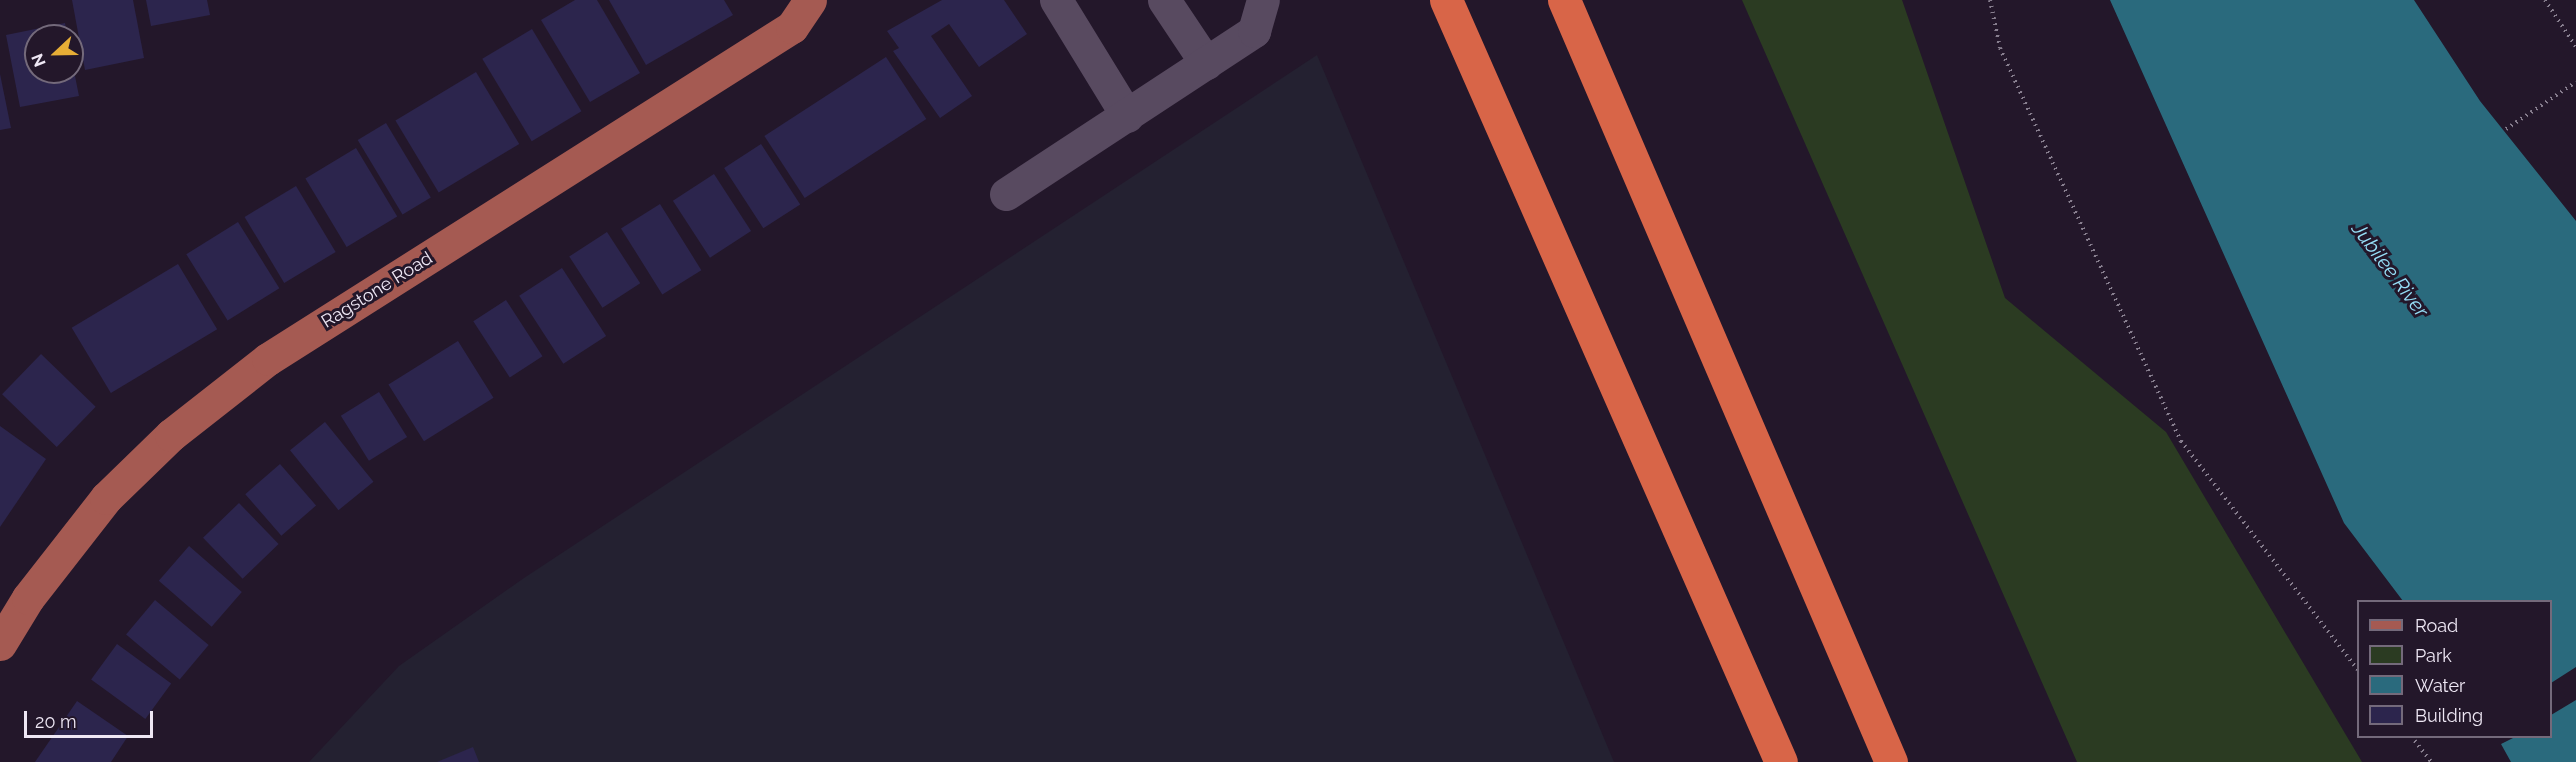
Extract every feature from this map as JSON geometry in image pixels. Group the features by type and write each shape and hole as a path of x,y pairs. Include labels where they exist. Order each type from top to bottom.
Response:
{"highway":[{"path":"1446,0 1780,762"},
{"path":"1564,0 1891,762"}],"main road":[{"name":"Ragstone Road","path":"0,645 28,598 105,498 171,435 268,359 695,92 792,27 810,0"}],"lane":[{"path":"1056,0 1126,116"},
{"path":"1164,0 1206,63"},
{"path":"1006,194 1254,31 1263,0"}],"path":[{"path":"1990,0 2000,48 2181,441 2357,669"},
{"path":"2545,0 2576,47"},
{"path":"2506,129 2576,82"},
{"path":"2413,738 2431,762"}],"shaded area":[{"path":"1317,55 1614,762 309,762 399,666 524,578"}],"green space":[{"path":"1742,0 1902,0 2005,298 2166,432 2362,762 2077,762"}],"water":[{"name":"Jubilee River","path":"2110,0 2414,0 2480,101 2576,221 2576,667 2552,682 2552,600 2402,600 2344,523"},
{"path":"2576,700 2576,762 2511,762 2501,744 2513,738 2552,738 2552,714"}],"building":[{"path":"72,0 133,0 144,58 85,70 84,24 76,24"},
{"path":"146,0 207,0 210,15 151,26"},
{"path":"575,0 597,0 640,73 590,102 541,20"},
{"path":"609,0 724,0 733,15 646,65"},
{"path":"942,0 1004,0 1027,34 979,67 949,24 931,36 972,96 940,118 893,51 899,48 887,31"},
{"path":"532,29 581,111 532,141 482,59"},
{"path":"24,31 24,84 77,84 79,96 20,107 6,35"},
{"path":"886,57 926,119 805,198 764,136"},
{"path":"476,72 519,144 439,192 395,120"},
{"path":"0,74 11,128 0,130"},
{"path":"386,123 431,198 403,215 358,140"},
{"path":"761,144 800,204 763,228 724,168"},
{"path":"356,148 397,217 347,247 305,178"},
{"path":"714,174 751,231 710,258 673,201"},
{"path":"296,186 336,252 284,283 245,217"},
{"path":"660,204 701,270 662,295 621,228"},
{"path":"238,222 279,288 228,320 186,254"},
{"path":"607,232 640,283 602,308 569,257"},
{"path":"178,264 217,329 111,393 72,328"},
{"path":"562,268 606,336 563,364 519,296"},
{"path":"506,300 542,356 510,377 473,321"},
{"path":"458,341 494,398 424,441 388,384"},
{"path":"41,354 96,407 57,447 2,394"},
{"path":"379,392 407,437 369,461 341,416"},
{"path":"325,422 373,482 338,510 290,450"},
{"path":"0,426 46,459 0,527"},
{"path":"280,464 316,506 281,536 245,494"},
{"path":"239,503 279,544 243,579 203,538"},
{"path":"189,546 242,592 212,627 159,581"},
{"path":"155,600 209,645 180,679 126,634"},
{"path":"117,644 171,683 145,719 91,680"},
{"path":"77,701 128,736 111,762 35,762"},
{"path":"473,747 479,762 437,762"}]}
